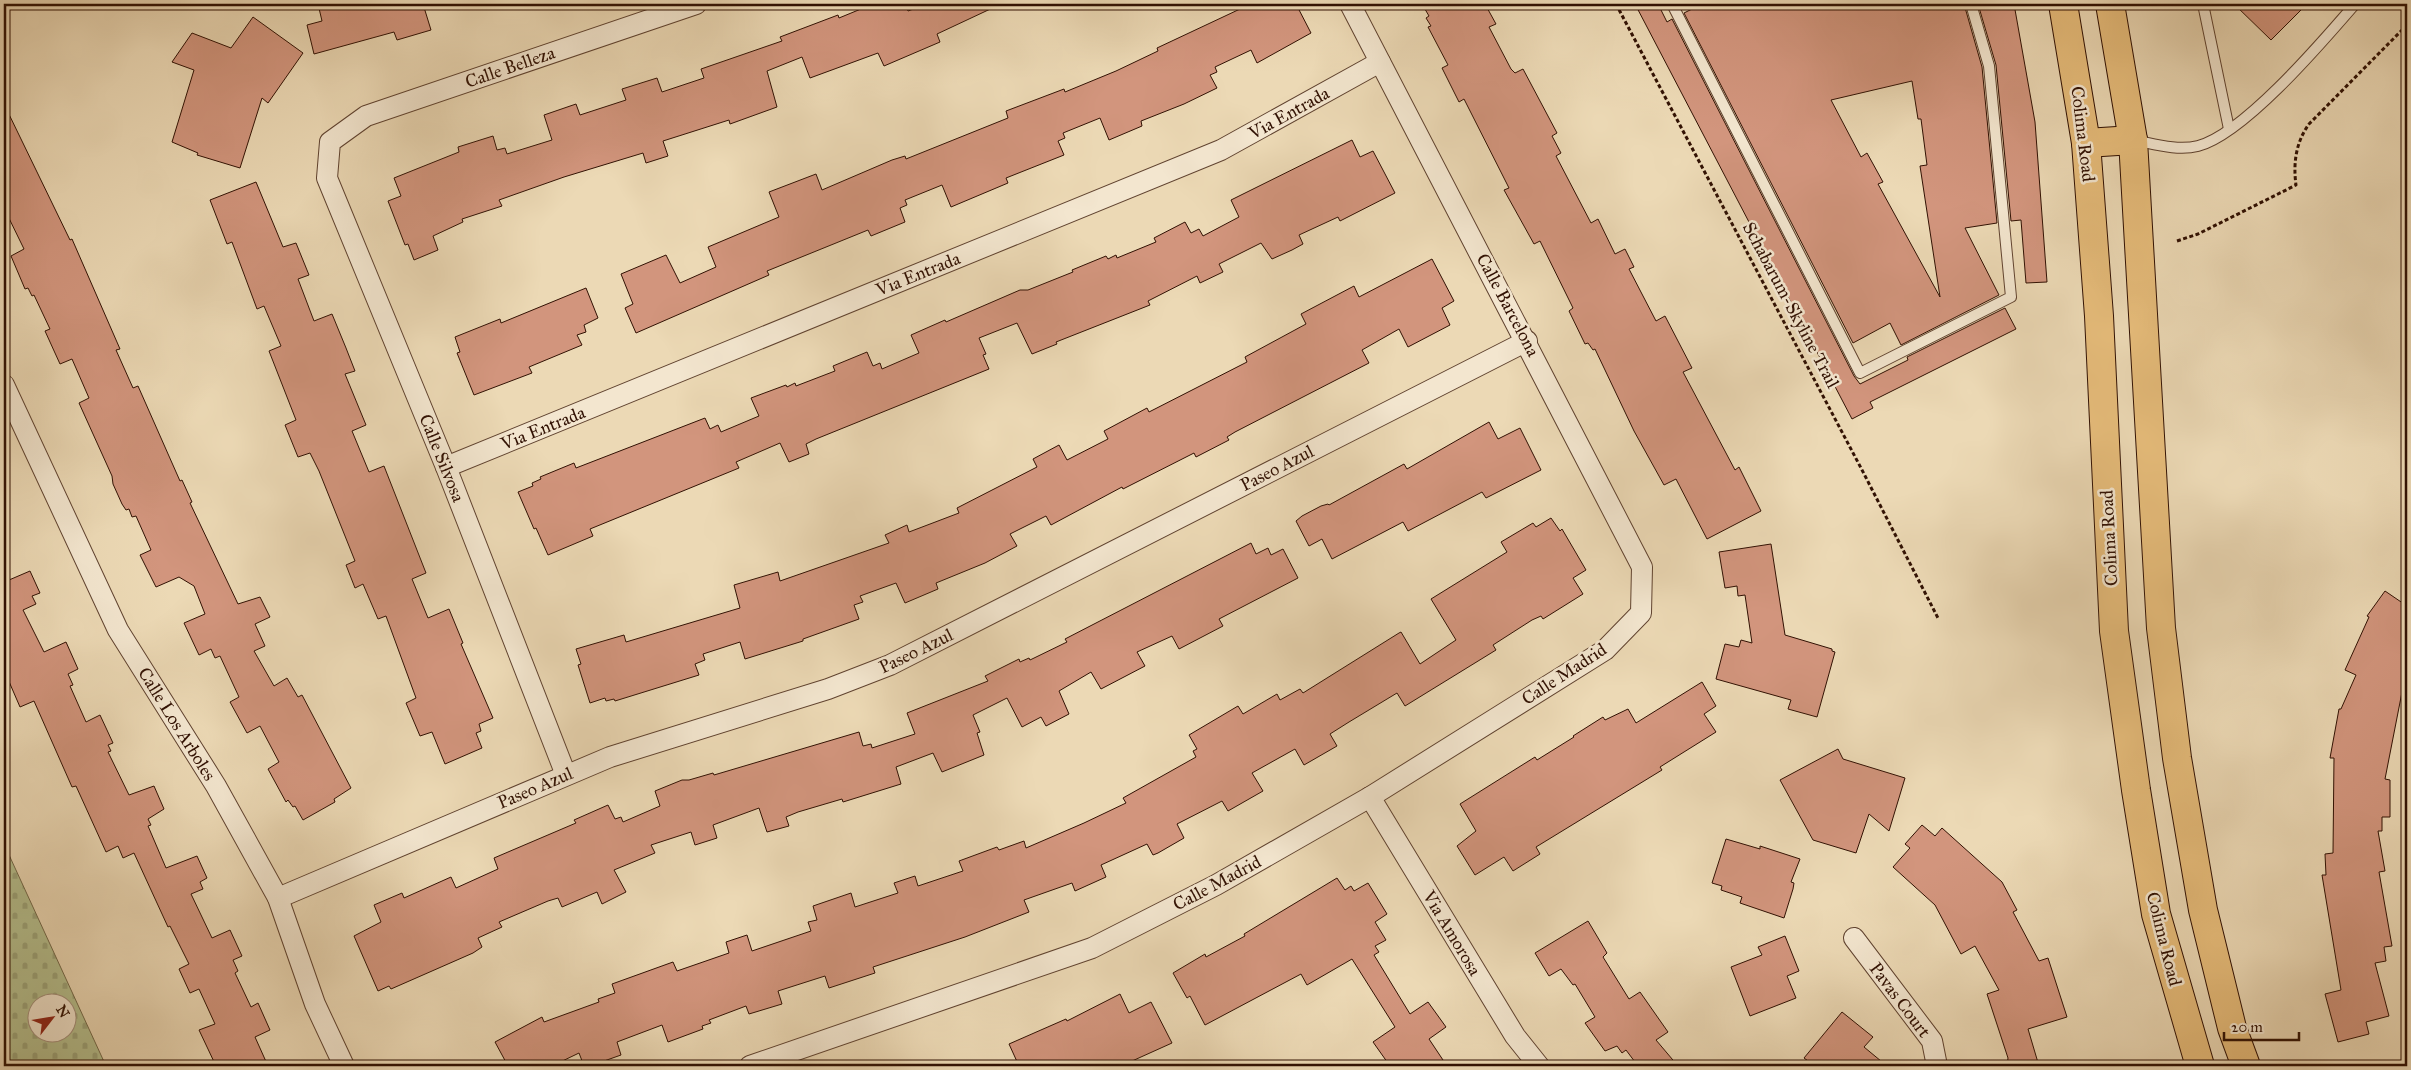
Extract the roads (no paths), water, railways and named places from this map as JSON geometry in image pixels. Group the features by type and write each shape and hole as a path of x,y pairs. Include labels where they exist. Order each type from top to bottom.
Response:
{"main road":[{"name":"Colima Road","path":"2062,4 2086,143 2099,316 2114,631 2136,790 2156,914 2200,1066"},
{"path":"2110,4 2133,140 2160,628 2177,758 2203,910 2232,1028 2246,1066"},
{"path":"2086,143 2133,140"}],"street":[{"name":"Calle Belleza","path":"330,142 366,116 696,4"},
{"name":"Calle Barcelona","path":"1350,4 1527,341 1642,566 1641,613"},
{"name":"Via Entrada","path":"446,467 1221,150 1380,62"},
{"name":"Calle Silvosa","path":"330,142 327,178 446,467 566,774"},
{"name":"Paseo Azul","path":"278,898 566,774 610,757 828,689 890,665 1527,341"},
{"name":"Calle Los Arboles","path":"4,385 118,630 216,786 278,898 315,1004 344,1066"},
{"name":"Calle Madrid","path":"750,1066 1092,948 1216,885 1370,797 1605,650 1641,613"},
{"name":"Via Amorosa","path":"1370,797 1515,1036 1539,1066"},
{"name":"Pavas Court","path":"1854,938 1932,1041 1937,1066"}],"lane":[{"path":"1672,4 1860,373 2011,297 1988,66 1971,4"},
{"path":"2203,4 2229,129"},
{"path":"2133,140 2170,148 2197,146 2212,141 2270,95 2355,4"}]}
